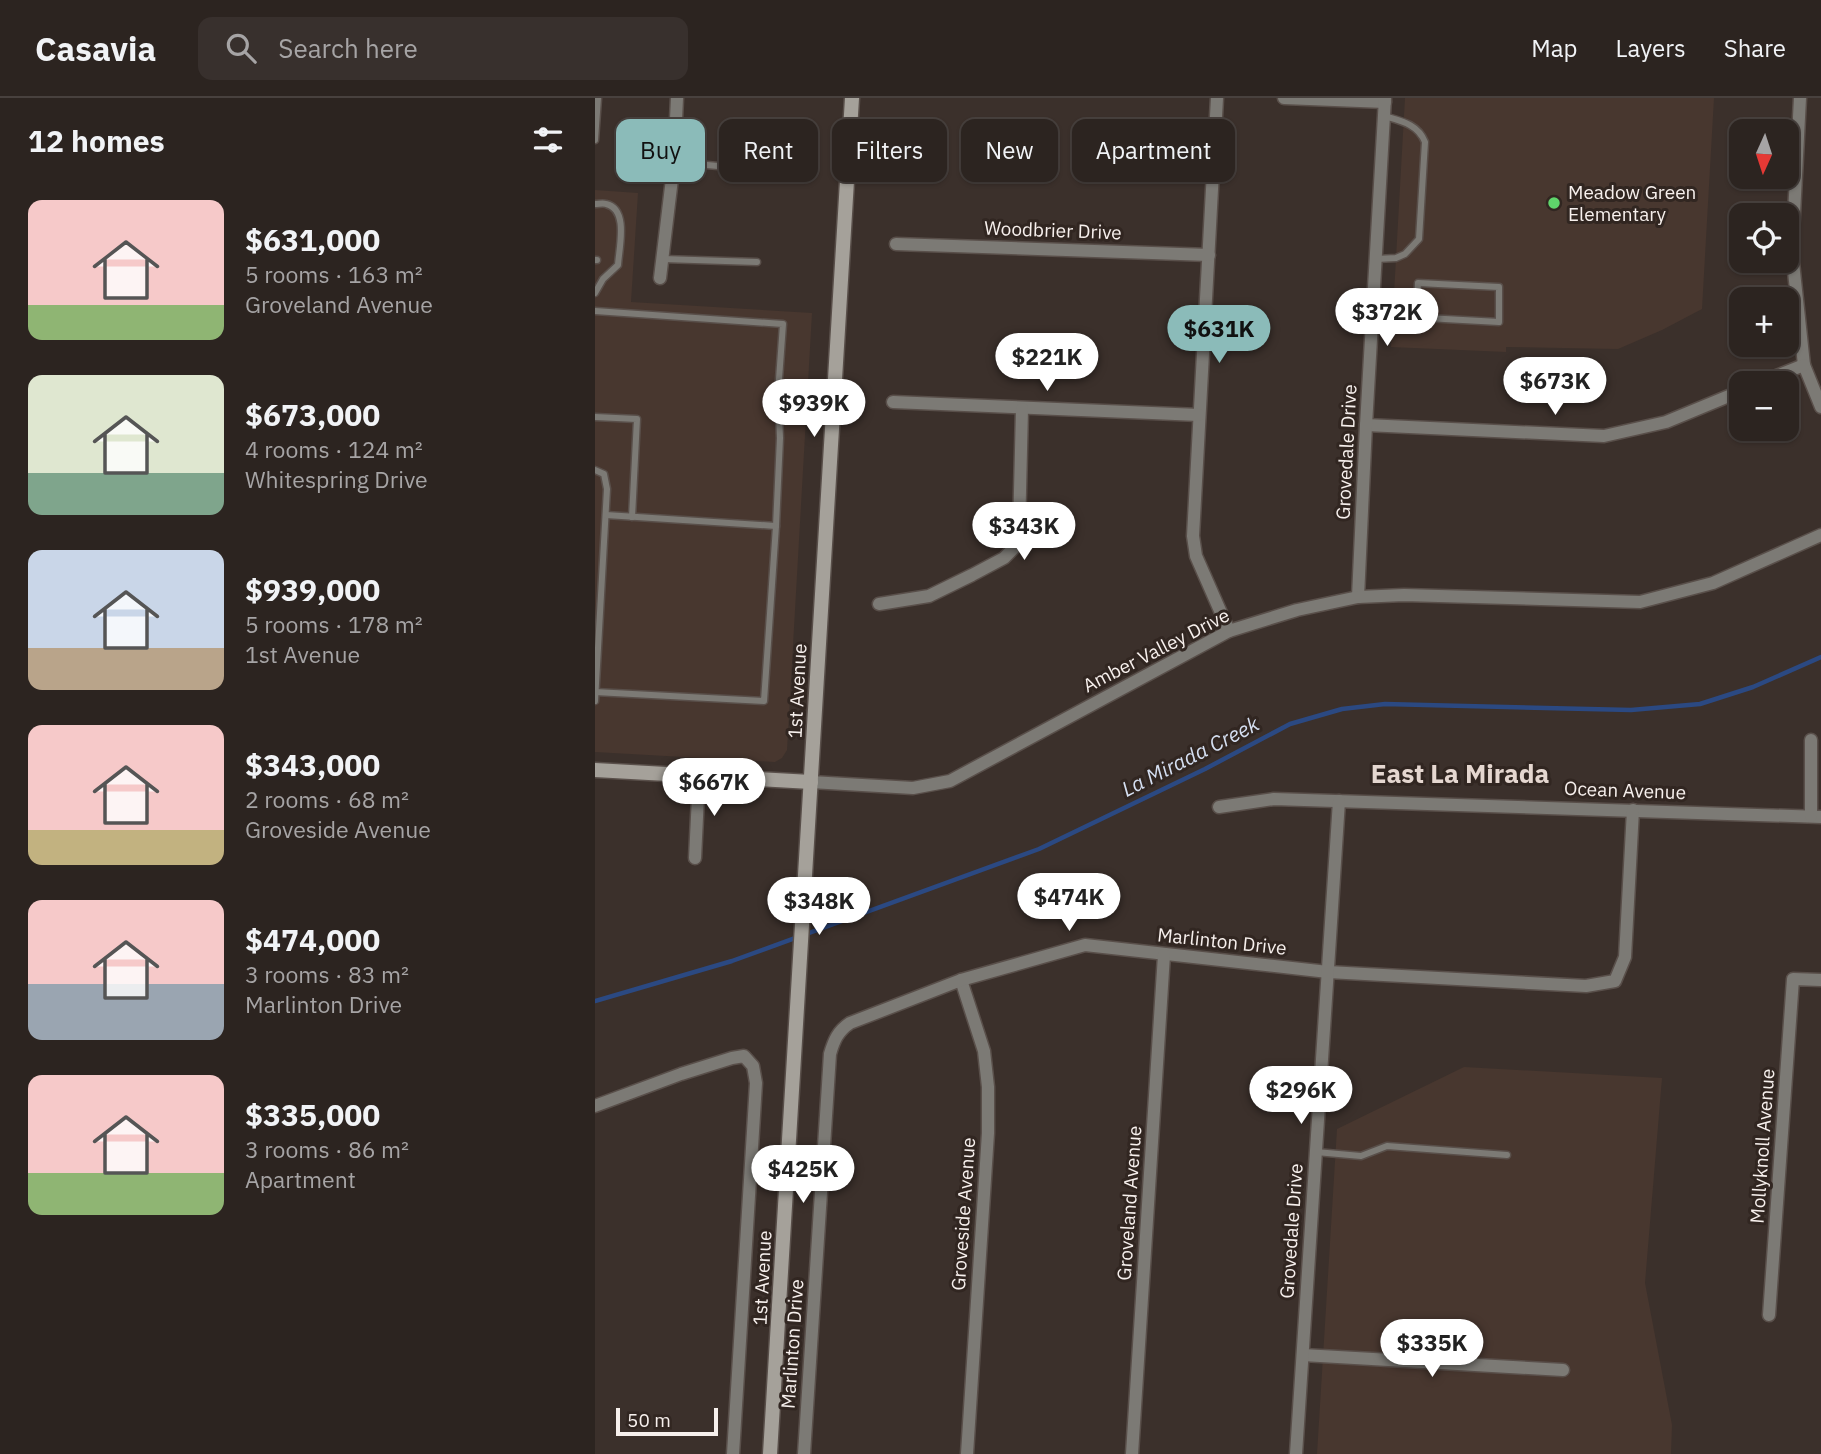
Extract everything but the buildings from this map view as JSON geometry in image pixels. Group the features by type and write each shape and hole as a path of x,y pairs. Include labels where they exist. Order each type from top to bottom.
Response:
{"main road":[{"name":"1st Avenue","path":"770,1454 852,98"},
{"name":"Amber Valley Drive","path":"595,770 811,782"}],"street":[{"path":"676,119 677,98"},
{"path":"1217,98 1193,536 1196,556 1229,631"},
{"path":"1284,98 1385,100"},
{"path":"1800,98 1792,253 1804,365 1821,407"},
{"name":"Grovedale Drive","path":"1358,597 1385,100"},
{"path":"660,278 672,182"},
{"name":"Woodbrier Drive","path":"896,244 1209,255"},
{"path":"1789,371 1804,365"},
{"path":"1366,425 1604,436 1666,422 1729,396"},
{"path":"893,402 1199,415"},
{"path":"879,604 929,596 1004,558 1014,548 1019,532 1023,409"},
{"name":"Amber Valley Drive","path":"811,782 913,788 950,781 1229,631 1297,610 1358,597 1403,595 1640,602 1713,583 1821,535"},
{"path":"1811,740 1816,816"},
{"path":"695,858 699,776"},
{"name":"Ocean Avenue","path":"1219,807 1274,799 1816,816"},
{"name":"Grovedale Drive","path":"1296,1454 1339,801"},
{"name":"Marlinton Drive","path":"804,1454 830,1054 834,1039 850,1023 961,980 1086,945 1328,972 1586,986 1615,981 1625,957 1633,810"},
{"name":"Groveland Avenue","path":"1132,1454 1164,954"},
{"name":"Mollyknoll Avenue","path":"1769,1315 1793,979 1821,980"},
{"name":"Groveside Avenue","path":"961,980 984,1051 988,1087 988,1133 967,1454"},
{"path":"595,1106 732,1058 744,1056 753,1066 756,1083 733,1454"},
{"path":"1303,1355 1563,1370"}],"lane":[{"path":"595,140 598,98"},
{"path":"1375,259 1395,258 1405,254 1419,239 1425,142 1421,133 1411,125 1384,116"},
{"path":"595,204 608,204 618,212 621,222 618,265 603,279 595,293"},
{"path":"663,259 757,262"},
{"path":"1373,315 1499,322 1499,287 1418,282 1416,317"},
{"path":"595,311 783,324 778,393 780,438 776,526 764,701 596,692"},
{"path":"595,417 637,419 632,517"},
{"path":"595,470 604,474 607,489 595,702"},
{"path":"606,515 776,526"},
{"path":"1316,1152 1361,1156 1387,1146 1507,1155"}],"shaded area":[{"name":"Meadow Green Elementary","path":"1405,98 1714,98 1702,309 1618,349 1506,347 1506,352 1391,347"},
{"path":"595,190 638,193 631,302 812,313 787,750 782,758 775,762 595,752"},
{"path":"1464,1067 1662,1078 1645,1283 1672,1425 1671,1454 1317,1454 1337,1129"}],"waterway":[{"name":"La Mirada Creek","path":"595,1001 732,961 1039,849 1205,769 1290,724 1342,709 1385,704 1631,710 1700,704 1753,687 1821,657"}],"place":[{"name":"Meadow Green Elementary","path":"1554,203"}],"district":[{"name":"East La Mirada","path":"1460,773"}]}
